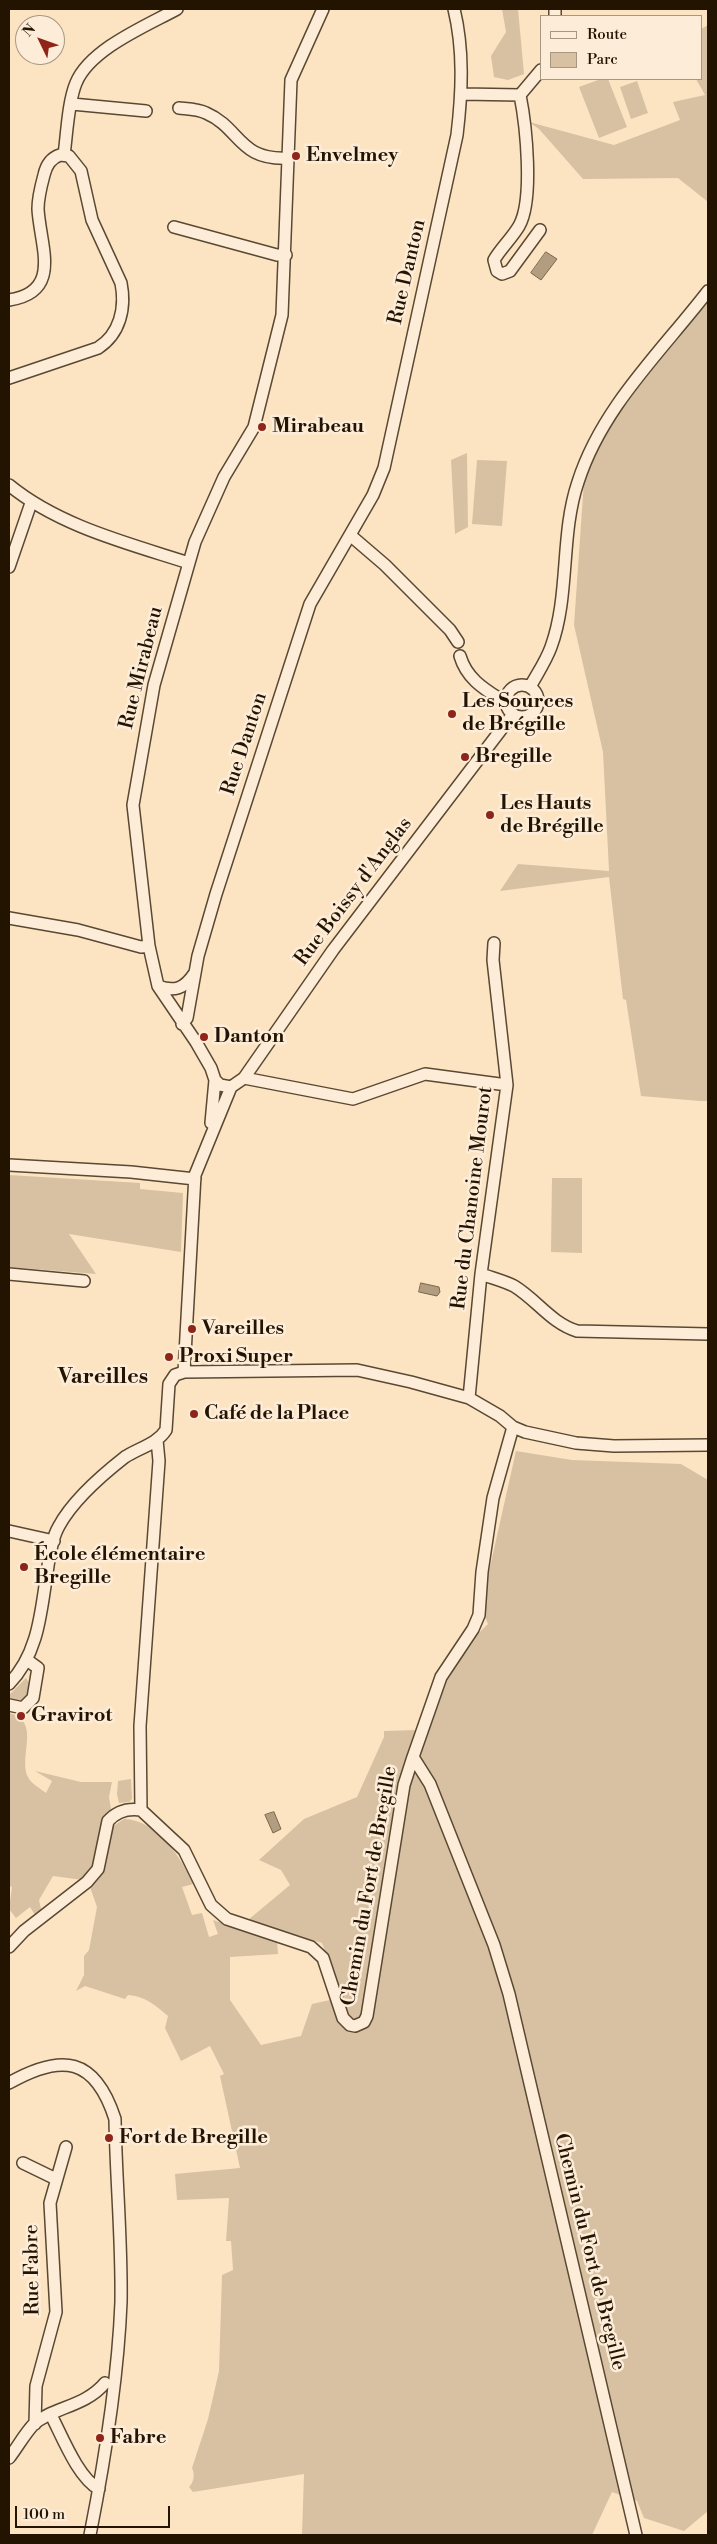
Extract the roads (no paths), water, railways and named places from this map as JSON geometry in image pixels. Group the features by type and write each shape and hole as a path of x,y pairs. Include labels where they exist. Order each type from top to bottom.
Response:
{"street":[{"path":"64,155 75,85 82,72 104,50 177,9"},
{"name":"Rue Mirabeau","path":"223,1085 158,986 149,946 133,805 154,686 195,542 224,477 254,427 282,316 286,255 291,80 323,9"},
{"name":"Rue Danton","path":"182,1024 187,1018 195,973 216,894 310,604 373,495 384,468 452,164 462,94 460,41 454,9"},
{"path":"540,71 520,95 527,154 526,194 520,225 494,260 497,271 502,274 510,271 540,230"},
{"path":"462,94 520,95"},
{"path":"72,104 146,110"},
{"path":"179,108 197,110 216,118 251,151 276,158 289,158"},
{"path":"9,300 21,298 34,290 42,279 46,268 38,209 40,191 47,166 57,156 64,155 74,160 81,171 92,220 121,283 123,294 120,319 111,338 98,348 9,378"},
{"path":"174,227 277,255 286,255"},
{"path":"530,688 551,648 556,627 568,523 584,465 606,423 645,366 708,292"},
{"path":"9,484 31,503 92,530 189,563"},
{"path":"9,567 31,503"},
{"path":"350,535 391,571 450,630 458,642"},
{"path":"460,656 464,670 475,682 506,704 512,714 525,717 534,712 538,698 530,688 522,685 512,689 506,704"},
{"name":"Rue Boissy d'Anglas","path":"223,1085 244,1078 333,950 512,714"},
{"path":"9,918 78,930 141,947 149,946"},
{"name":"Rue du Chanoine Mourot","path":"469,1398 481,1274 507,1085 493,960 494,943"},
{"path":"158,986 167,989 177,989 184,986 195,973"},
{"path":"244,1078 353,1099 425,1074 507,1085"},
{"path":"206,1143 213,1113 223,1085"},
{"path":"184,1372 195,1179 223,1085"},
{"path":"9,1165 131,1172 195,1179"},
{"path":"9,1274 84,1282"},
{"path":"481,1274 513,1286 553,1319 565,1327 577,1331 708,1334"},
{"path":"9,1684 28,1660 36,1639 54,1541 64,1516 80,1498 127,1456 157,1440 166,1430 171,1379 184,1372 357,1370 469,1398 494,1412 513,1427 525,1432 586,1444 637,1448 708,1445"},
{"path":"413,1757 441,1677 473,1629 479,1615 480,1593 494,1498 513,1427"},
{"path":"9,1947 24,1931 87,1882 98,1869 108,1821 120,1812 132,1809 141,1810 140,1726 159,1461 157,1440"},
{"path":"9,1531 54,1541"},
{"path":"9,1705 23,1708 33,1698 38,1668 28,1660"},
{"name":"Chemin du Fort de Bregille","path":"141,1810 184,1850 211,1904 217,1912 228,1919 310,1946 320,1953 343,2018 346,2023 356,2026 364,2022 367,2016 404,1785 413,1757"},
{"name":"Chemin du Fort de Bregille","path":"413,1757 430,1784 494,1945 509,1994 636,2535"},
{"path":"9,2083 39,2068 60,2064 81,2069 98,2081 107,2096 115,2119 121,2299 120,2331 99,2489 90,2535"},
{"name":"Rue Fabre","path":"35,2424 36,2386 56,2312 50,2203 66,2147"},
{"path":"23,2163 56,2179"},
{"path":"9,2458 35,2424 78,2404 99,2391 105,2383"},
{"path":"51,2415 90,2484 99,2489"}],"place":[{"name":"Envelmey","path":"296,156"},
{"name":"Mirabeau","path":"262,427"},
{"name":"Les Sources de Brégille","path":"452,714"},
{"name":"Bregille","path":"465,757"},
{"name":"Les Hauts de Brégille","path":"490,815"},
{"name":"Danton","path":"204,1037"},
{"name":"Vareilles","path":"192,1329"},
{"name":"Proxi Super","path":"169,1357"},
{"name":"Café de la Place","path":"194,1414"},
{"name":"École élémentaire Bregille","path":"24,1567"},
{"name":"Gravirot","path":"21,1716"},
{"name":"Fort de Bregille","path":"109,2138"},
{"name":"Fabre","path":"100,2438"}],"district":[{"name":"Vareilles","path":"103,1378"}]}
